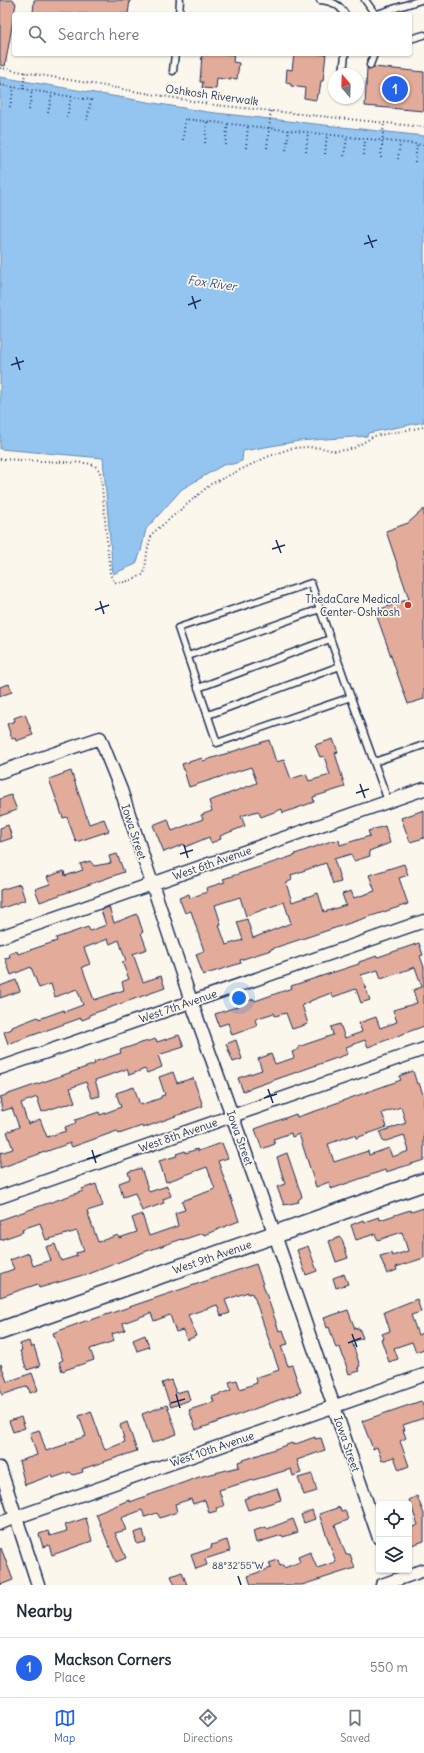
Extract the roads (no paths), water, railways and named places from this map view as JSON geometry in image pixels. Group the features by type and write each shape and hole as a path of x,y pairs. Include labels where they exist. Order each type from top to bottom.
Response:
{"main road":[{"name":"West 9th Avenue","path":"0,1331 424,1182"}],"street":[{"name":"Iowa Street","path":"0,772 100,738 121,790 191,1001 275,1235 379,1537"},
{"name":"West 6th Avenue","path":"0,937 424,789"},
{"name":"West 7th Avenue","path":"0,1068 424,921"},
{"name":"West 8th Avenue","path":"0,1197 424,1049"},
{"name":"West 10th Avenue","path":"0,1523 424,1375"},
{"path":"0,1468 17,1517 18,1529 38,1585"},
{"path":"382,1585 393,1579 424,1570"}],"lane":[{"path":"179,12 180,0"},
{"path":"320,0 335,4 344,12"},
{"path":"365,0 374,12"},
{"path":"382,12 421,0"},
{"path":"412,38 424,35"},
{"path":"173,71 175,56"},
{"path":"344,68 345,56"},
{"path":"370,65 373,56"},
{"path":"351,697 217,743 178,628 310,583 320,609 388,801"},
{"path":"188,656 320,609"},
{"path":"198,688 330,639"},
{"path":"208,715 340,666"},
{"path":"374,762 424,745"}],"water":[{"name":"Fox River","path":"0,77 207,112 424,136 424,422 368,433 367,436 299,441 243,451 242,461 223,465 182,489 146,529 141,551 136,564 113,574 103,458 0,449"}],"place":[{"name":"Mackson Corners","path":"395,89"},
{"name":"ThedaCare Medical Center-Oshkosh","path":"408,605"}]}
